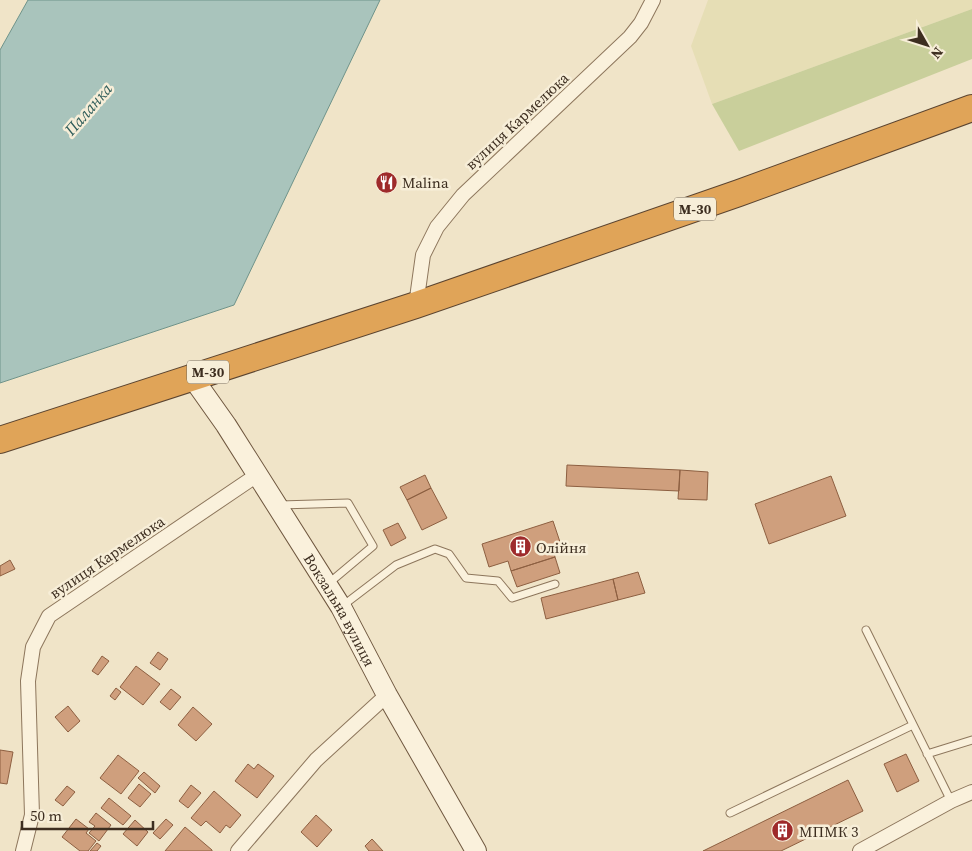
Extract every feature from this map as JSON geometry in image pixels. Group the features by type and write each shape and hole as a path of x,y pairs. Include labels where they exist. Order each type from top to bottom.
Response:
{"highway":[{"name":"М-30","path":"0,440 416,305 739,194 972,108"}],"main road":[{"name":"Вокзальна вулиця","path":"192,377 226,425 341,607 387,695 476,851"}],"street":[{"name":"вулиця Кармелюка","path":"416,305 423,255 437,227 463,195 630,37 641,23 653,0"},
{"name":"вулиця Кармелюка","path":"23,851 32,815 28,681 33,647 49,616 257,475"},
{"path":"238,851 316,760 387,695"},
{"path":"860,851 951,801 972,792"}],"lane":[{"path":"276,505 348,503 373,546 327,585"},
{"path":"341,607 396,564 435,549 449,554 466,578 498,581 512,598 555,584"},
{"path":"866,630 951,801"},
{"path":"730,813 913,725"},
{"path":"927,754 972,740"}],"shaded area":[{"path":"708,0 972,0 972,9 712,104 691,46"}],"green space":[{"path":"972,9 972,59 739,151 712,104"}],"water":[{"name":"Паланка","path":"28,0 380,0 234,305 0,383 0,50"}],"building":[{"path":"567,465 680,470 679,491 566,486"},
{"path":"680,470 708,472 707,500 678,499"},
{"path":"425,475 431,488 407,500 400,487"},
{"path":"831,476 846,516 769,544 755,504"},
{"path":"431,488 447,518 422,530 407,500"},
{"name":"Олійня","path":"553,521 561,545 553,548 555,557 511,571 508,561 489,567 482,544"},
{"path":"398,523 406,538 391,546 383,530"},
{"path":"555,557 560,573 517,587 511,571"},
{"path":"10,560 15,569 0,576 0,566"},
{"path":"638,572 645,593 618,600 613,579"},
{"path":"613,579 618,600 546,619 541,598"},
{"path":"158,652 168,659 160,670 150,663"},
{"path":"102,656 109,661 98,675 92,671"},
{"path":"136,666 160,684 143,705 120,687"},
{"path":"116,688 121,692 115,700 110,696"},
{"path":"171,689 181,697 170,710 160,702"},
{"path":"68,706 80,721 68,732 55,717"},
{"path":"193,707 212,724 196,741 178,725"},
{"path":"0,750 13,752 7,784 0,783"},
{"path":"906,754 919,781 897,792 884,764"},
{"path":"118,755 139,771 121,794 100,778"},
{"path":"248,764 254,769 258,764 274,776 257,798 235,781"},
{"path":"144,772 160,786 155,793 138,778"},
{"name":"МПМК 3","path":"848,780 863,811 781,851 703,851"},
{"path":"139,784 151,794 140,807 128,798"},
{"path":"191,785 201,793 188,808 179,801"},
{"path":"67,786 75,792 63,806 55,800"},
{"path":"214,791 241,815 230,828 226,825 220,833 206,821 201,826 191,818"},
{"path":"109,798 131,816 123,825 101,808"},
{"path":"96,813 111,825 99,841 89,833 95,826 89,822"},
{"path":"316,815 332,830 317,847 301,832"},
{"path":"76,819 89,829 86,833 96,841 88,851 80,851 62,837"},
{"path":"166,819 173,825 160,839 153,833"},
{"path":"135,820 148,832 137,846 123,834"},
{"path":"185,827 212,850 212,851 165,851"},
{"path":"372,839 383,851 369,851 365,846"},
{"path":"97,843 101,846 97,851 90,851"}],"place":[{"name":"Malina","path":"386,182"},
{"name":"Олійня","path":"520,547"},
{"name":"МПМК 3","path":"783,831"}]}
